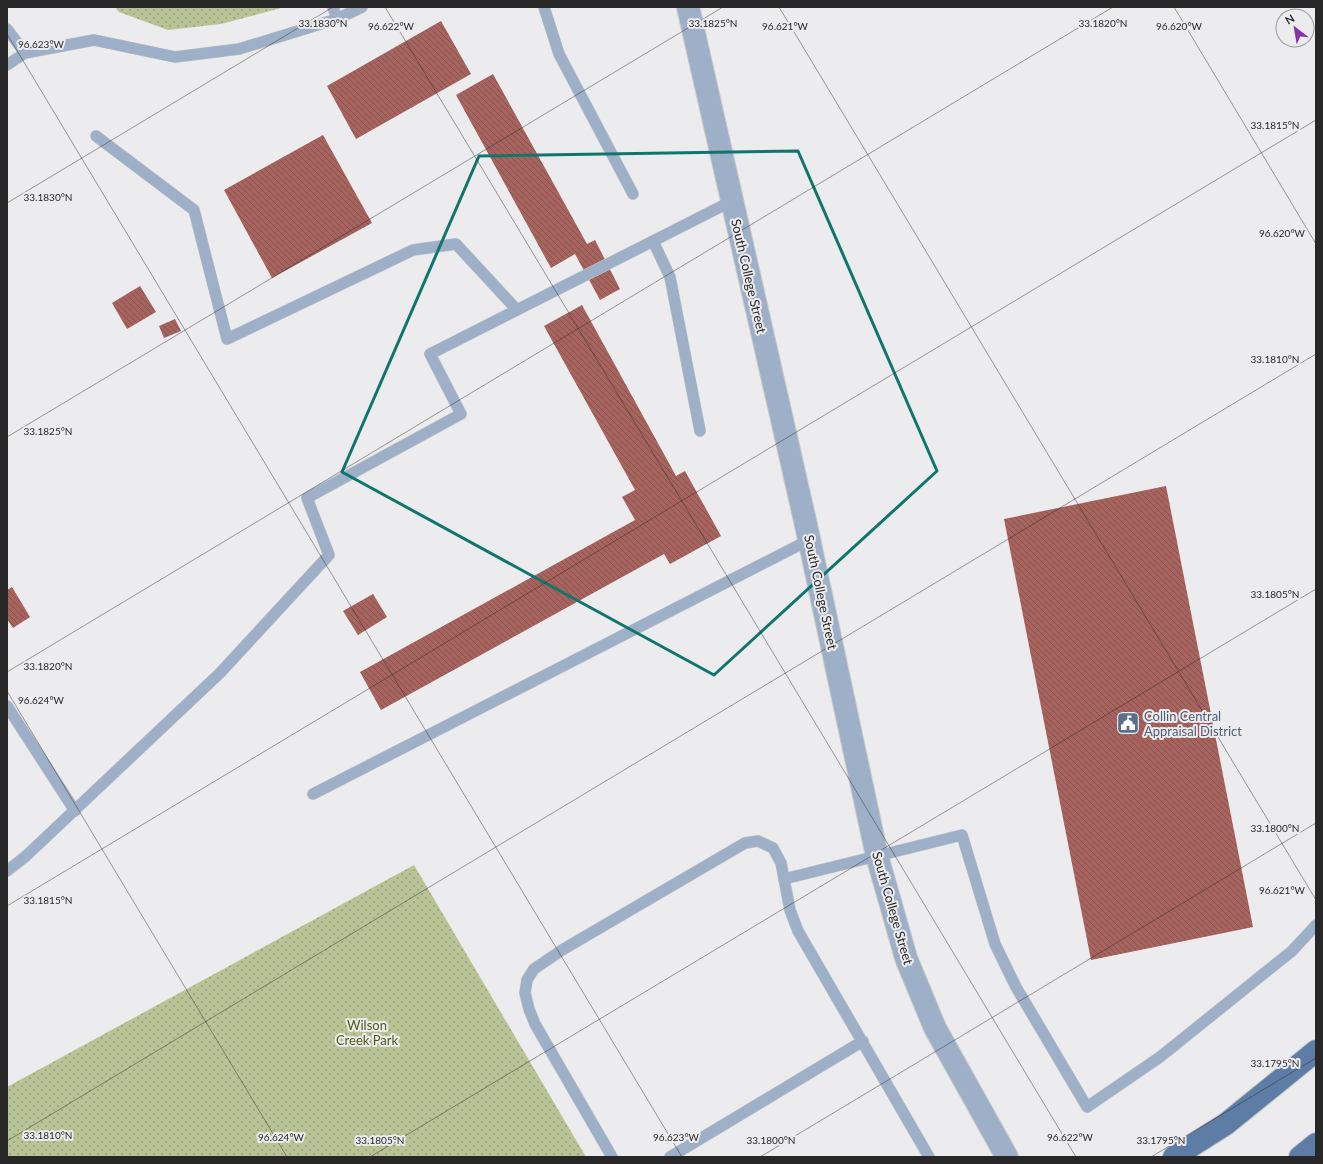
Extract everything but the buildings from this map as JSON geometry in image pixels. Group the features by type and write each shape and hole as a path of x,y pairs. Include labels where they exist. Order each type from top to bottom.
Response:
{"main road":[{"path":"1174,1157 1226,1124 1316,1051"},
{"path":"1300,1157 1316,1144"}],"street":[{"name":"South College Street","path":"688,7 810,540 877,856 906,958 922,998 955,1068 1007,1157"}],"lane":[{"path":"332,7 337,19"},
{"path":"7,65 25,53 94,40 175,57 239,49 337,19 362,7"},
{"path":"544,7 559,54 633,194"},
{"path":"7,29 25,53"},
{"path":"96,136 194,210 226,339 412,250 456,244 517,310"},
{"path":"7,872 75,811 220,673 329,555 307,498 461,414 430,354 732,201"},
{"path":"653,241 670,277 700,431"},
{"path":"313,794 810,540"},
{"path":"7,706 75,811"},
{"path":"784,879 962,835 995,944 1016,987 1087,1108 1172,1048 1292,951 1316,925"},
{"path":"612,1157 535,1024 525,993 527,980 534,969 562,950 745,842 758,841 773,848 781,863 790,910 798,931 929,1157"},
{"path":"670,1157 863,1041"}],"highlighted area":[{"path":"798,151 937,471 714,675 342,472 479,156"}],"green space":[{"path":"115,7 285,7 221,24 168,30 119,12"},
{"name":"Wilson Creek Park","path":"414,865 586,1157 7,1157 7,1087"}],"place":[{"name":"Collin Central Appraisal District","path":"1128,723"}]}
